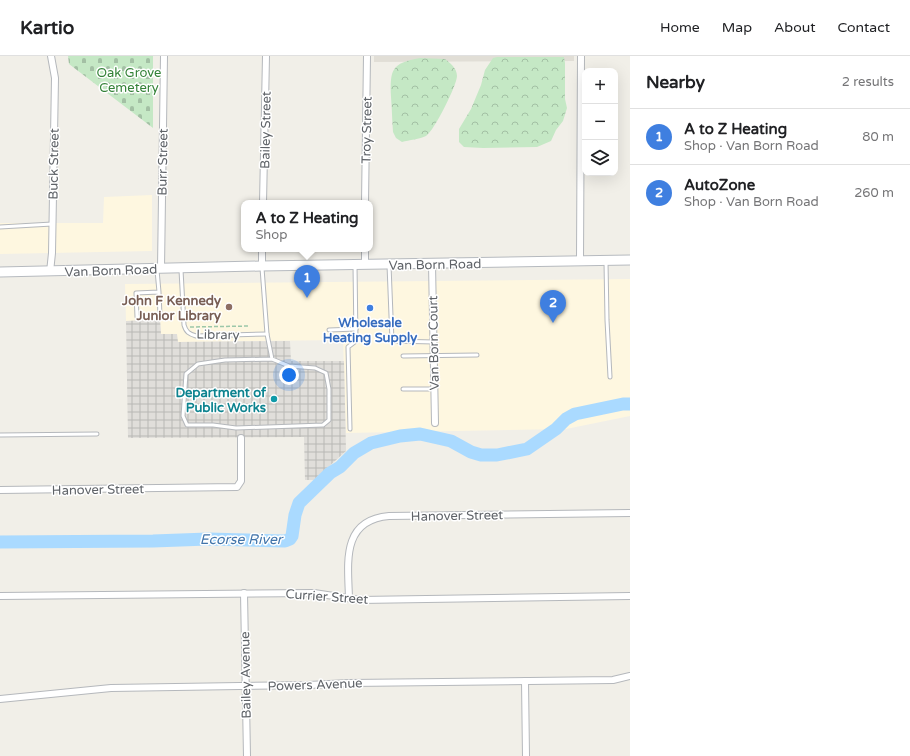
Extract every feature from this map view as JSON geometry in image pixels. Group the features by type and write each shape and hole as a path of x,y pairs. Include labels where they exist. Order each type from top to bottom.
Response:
{"main road":[{"name":"Van Born Road","path":"0,272 630,260"}],"street":[{"name":"Buck Street","path":"50,272 52,253 55,78 51,56"},
{"name":"Burr Street","path":"159,268 164,56"},
{"name":"Bailey Street","path":"263,200 266,56"},
{"name":"Troy Street","path":"365,200 367,56"},
{"path":"580,261 581,56"},
{"path":"262,252 262,266"},
{"path":"365,252 365,265"},
{"name":"Van Born Court","path":"432,264 435,422"},
{"name":"Hanover Street","path":"0,490 233,488 239,485 242,478 241,438"},
{"name":"Hanover Street","path":"349,598 348,557 350,544 355,534 362,527 378,518 389,516 630,513"},
{"name":"Bailey Avenue","path":"244,593 247,756"},
{"name":"Currier Street","path":"0,596 314,593 360,600 389,600 630,596"},
{"name":"Powers Avenue","path":"0,699 111,688 613,680 630,676"},
{"path":"525,681 526,756"}],"lane":[{"path":"0,227 52,224"},
{"path":"606,261 610,378"},
{"path":"350,429 348,347 356,341 355,265"},
{"path":"389,265 392,341 434,342"},
{"path":"262,266 267,334 272,359"},
{"path":"159,268 160,316 137,317 136,293 159,292"},
{"name":"Library","path":"181,268 185,331 196,336 267,334"},
{"path":"329,330 356,329"},
{"path":"403,356 477,355"},
{"path":"272,359 289,366 315,368 326,373 329,388 329,420 323,426 236,428 213,425 187,425 183,416 186,374 198,364 225,360 272,359"},
{"path":"403,389 434,389"},
{"path":"0,435 97,434"}],"path":[{"path":"188,325 189,327 250,326"}],"shaded area":[{"path":"374,56 574,56 574,61 374,62"},
{"path":"152,195 152,251 0,254 0,223 103,223 104,197"},
{"path":"630,279 630,416 566,429 346,433 343,340 177,342 161,334 160,320 126,321 125,284"},
{"path":"160,319 161,334 177,334 178,342 290,341 291,361 344,361 346,451 314,480 305,480 304,437 128,438 126,321"}],"green space":[{"name":"Oak Grove Cemetery","path":"68,56 153,56 153,128 69,64"},
{"path":"564,57 565,99 567,108 563,121 556,130 551,141 537,147 483,148 464,147 459,142 459,129 471,109 481,85 485,70 493,58"},
{"path":"420,58 445,59 456,71 456,81 444,108 430,132 424,137 402,142 396,138 393,132 391,88 392,74 394,69 403,62"}],"waterway":[{"name":"Ecorse River","path":"0,542 153,541 208,539 285,541 290,539 292,536 295,515 299,503 330,473 340,467 354,453 371,443 400,436 420,434 451,441 471,452 481,455 497,455 527,449 556,429 566,419 575,414 623,404 630,404"}],"place":[{"name":"A to Z Heating","path":"307,298"},
{"name":"John F Kennedy Junior Library","path":"229,307"},
{"name":"Wholesale Heating Supply","path":"370,308"},
{"name":"AutoZone","path":"553,323"},
{"name":"Department of Public Works","path":"274,399"}]}
